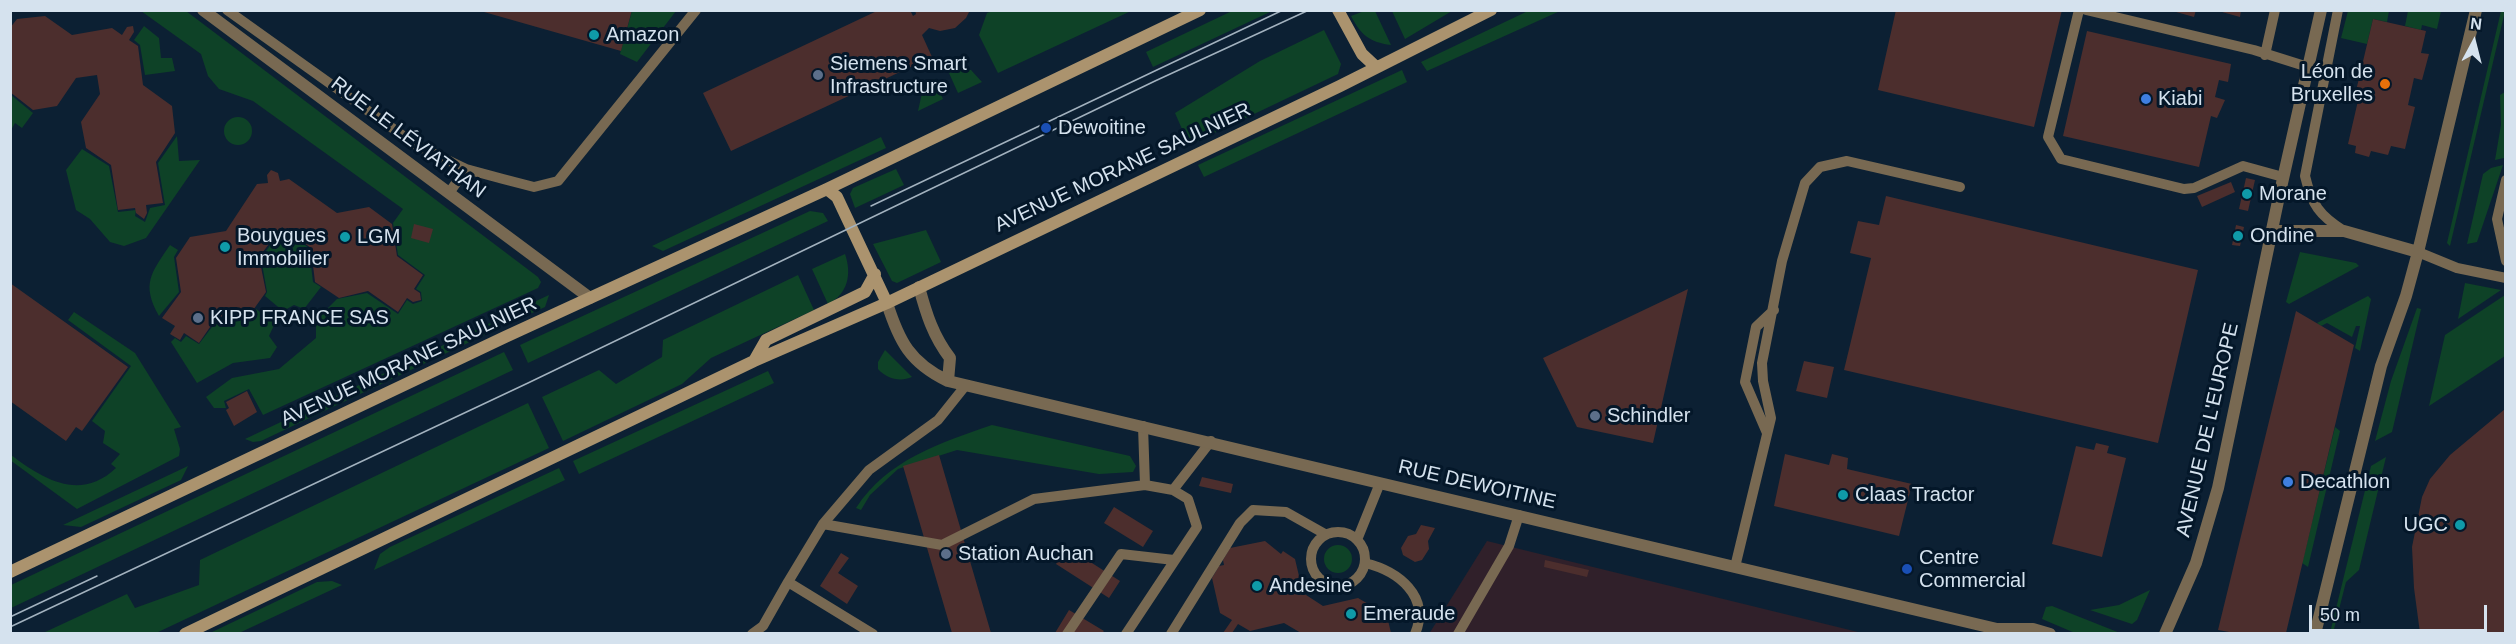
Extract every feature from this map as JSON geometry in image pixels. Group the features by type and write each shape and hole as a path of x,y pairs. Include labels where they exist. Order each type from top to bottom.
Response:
{"main road":[{"name":"AVENUE MORANE SAULNIER","path":"10,572 590,298 827,189 1200,10"},
{"path":"1338,10 1362,54 1376,67"},
{"name":"AVENUE MORANE SAULNIER","path":"185,633 754,361 887,303 1491,10"},
{"path":"827,189 837,196 887,303"},
{"name":"AVENUE MORANE SAULNIER","path":"754,361 766,340 865,292 875,274"}],"street":[{"name":"RUE LE LÉVIATHAN","path":"203,10 590,298"},
{"name":"AVENUE DE L'EUROPE","path":"2166,633 2196,562 2218,488 2283,177 2321,10"},
{"path":"2315,633 2381,366 2406,296 2418,252 2476,10"},
{"path":"2272,231 2344,231 2418,252"},
{"path":"919,287 928,320 940,345 950,358 948,381"},
{"name":"RUE DEWOITINE","path":"887,303 897,335 912,357 948,381 1211,441 2001,631 2033,629 2050,633"}],"lane":[{"path":"227,10 416,145 466,169 534,187 558,182 696,10"},
{"path":"2079,10 2048,137 2061,159 2184,189 2194,188 2243,166 2283,177"},
{"path":"2086,10 2308,66"},
{"path":"2265,55 2275,10"},
{"path":"2338,10 2306,176 2311,201 2326,219 2344,231"},
{"path":"1735,567 1771,418 1763,381 1762,363 1782,261 1805,183 1820,167 1847,160 1960,187"},
{"path":"449,193 466,169"},
{"path":"2505,180 2497,219 2505,261"},
{"path":"2418,252 2457,267 2505,278"},
{"path":"1767,434 1745,382 1756,327 1774,310"},
{"path":"752,633 763,626 823,524 869,470 938,420 966,385"},
{"path":"1143,426 1146,485"},
{"path":"1173,490 1211,441"},
{"path":"1357,540 1380,483"},
{"path":"823,524 942,545 1034,499 1146,485 1173,490 1188,499 1197,527 1126,633"},
{"path":"1171,633 1240,523 1253,510 1286,512 1325,534 1342,532 1357,540 1362,546 1365,563 1360,575 1345,585 1336,586 1319,580 1310,564 1313,546 1325,534"},
{"path":"1458,633 1509,546 1519,515"},
{"path":"1067,633 1121,554 1174,560"},
{"path":"1365,563 1391,573 1407,584 1414,593 1419,611 1415,633"},
{"path":"788,582 873,633"}],"shaded area":[{"path":"1487,541 1862,633 1429,634"}],"green space":[{"path":"995,10 1131,11 998,73 979,35 987,13"},
{"path":"1367,10 1375,11 1391,45 1371,40 1358,28 1351,16"},
{"path":"141,11 186,11 538,277 541,282 538,288 263,415 249,389 224,401 226,408 214,408 206,397 232,378 279,369 316,338 316,320 337,299 367,293 398,314 407,300 413,304 422,301 421,292 416,289 425,275 398,255 393,223 403,209 253,101 219,89 208,76 201,54"},
{"path":"632,11 676,11 637,62 620,54"},
{"path":"1232,11 1272,11 1153,67 1146,52"},
{"path":"1392,11 1452,11 1405,39"},
{"path":"1528,11 1560,11 1427,71 1421,62"},
{"path":"2348,11 2389,11 2387,22 2373,19 2367,44 2341,38"},
{"path":"2408,11 2441,11 2437,29 2422,25 2421,30 2405,26"},
{"path":"2501,11 2505,11 2450,246 2447,243"},
{"path":"144,26 159,38 161,58 172,58 175,71 145,75 140,45 134,40"},
{"path":"1324,30 1341,64 1338,74 1189,145 1175,113 1260,61"},
{"path":"963,69 971,70 982,82 958,93 949,73"},
{"path":"1402,70 1407,82 1204,177 1198,165"},
{"path":"934,79 943,99 918,111 924,84"},
{"path":"2505,92 2504,158 2495,160 2501,125 2500,95"},
{"path":"11,95 33,113 22,128 15,123 11,130"},
{"path":"238,117 248,121 252,131 248,141 238,145 228,141 224,131 228,121"},
{"path":"177,136 179,161 200,160 146,238 124,246 110,242 90,219 76,210 66,170 82,149 109,166 118,212 136,210 135,216 145,222 150,208 165,205 158,163"},
{"path":"881,137 886,148 663,251 652,246"},
{"path":"2503,165 2477,242 2467,244 2483,174 2491,168"},
{"path":"896,169 904,185 855,208 850,194 853,188"},
{"path":"810,211 823,213 828,221 528,363 520,345"},
{"path":"282,229 309,248 313,282 321,287 304,309 294,305 283,311 265,296 267,292 261,258"},
{"path":"926,230 941,262 897,283 892,281 873,244"},
{"path":"170,245 178,250 174,257 179,292 159,316 150,295 151,279 153,271"},
{"path":"2300,252 2356,263 2359,266 2289,304 2286,302"},
{"path":"845,254 848,269 847,283 840,295 828,304 812,269"},
{"path":"798,275 814,310 711,358 682,384 563,441 542,397 599,370 616,384 662,357 663,340"},
{"path":"2465,283 2501,290 2458,319"},
{"path":"549,295 545,307 508,324 504,316"},
{"path":"2505,295 2505,356 2429,406 2445,335"},
{"path":"2368,296 2371,299 2360,351 2355,348 2360,326 2356,326 2352,337 2327,323 2321,326 2317,323"},
{"path":"2417,308 2421,309 2392,432 2375,441 2391,381"},
{"path":"256,309 275,323 269,336 277,347 270,358 233,363 197,383 171,342 175,338 181,342 186,336 199,344 218,319 251,315"},
{"path":"74,312 135,353 181,427 174,429 180,449 179,456 77,509 10,460 11,455 49,479 75,485 89,484 116,468 111,464 120,454 103,443 105,431 92,421 131,366 68,320"},
{"path":"490,323 493,331 261,441 253,442 245,439"},
{"path":"885,350 912,377 894,379 878,369 878,362"},
{"path":"504,352 513,370 11,608 11,585"},
{"path":"768,371 774,383 579,474 573,461"},
{"path":"528,403 549,448 156,633 43,633 127,594 135,608 199,585 200,560"},
{"path":"992,425 1130,456 1136,466 1133,472 1099,474 957,450 898,469 870,495 861,510 856,508 883,477 899,465 934,447"},
{"path":"2335,427 2340,431 2308,567 2302,563"},
{"path":"2386,457 2359,570 2346,582 2333,633 2330,633 2371,466"},
{"path":"188,466 181,480 81,527 63,525"},
{"path":"559,468 565,480 374,570 380,554 390,547"},
{"path":"1338,545 1348,549 1352,559 1348,569 1338,573 1328,569 1324,559 1328,549"},
{"path":"332,581 342,585 239,633 210,633 317,582"},
{"path":"2150,590 2137,620 2132,624 2090,610 2119,605"},
{"path":"2052,606 2120,633 2075,633 2042,619 2046,607"}],"building":[{"name":"Amazon","path":"477,10 632,10 621,51"},
{"name":"Siemens Smart Infrastructure","path":"879,10 910,10 913,16 916,14 915,10 970,10 966,18 955,28 940,31 929,28 922,35 932,57 731,151 703,93"},
{"path":"1896,10 2062,10 2034,127 1878,90"},
{"path":"2169,10 2196,10 2194,17"},
{"path":"2215,10 2241,10 2240,17"},
{"path":"45,16 72,35 112,28 122,35 127,27 133,26 134,32 129,40 138,46 143,85 172,106 175,133 156,162 163,203 146,205 147,213 144,219 136,213 135,208 118,210 111,165 86,148 81,122 100,94 97,75 76,78 57,106 33,110 10,92 10,28 17,19"},
{"name":"Léon de Bruxelles","path":"2373,19 2426,31 2421,53 2429,54 2422,80 2414,78 2408,105 2415,107 2405,149 2391,146 2388,155 2371,151 2369,157 2355,153 2356,146 2348,144 2360,92 2356,91"},
{"name":"Kiabi","path":"2087,31 2231,64 2228,82 2219,80 2215,97 2225,100 2217,118 2211,116 2199,167 2063,136"},
{"path":"271,170 278,173 280,181 289,179 337,213 369,207 392,224 397,256 423,275 414,289 420,293 421,300 413,302 407,298 398,312 368,291 339,298 315,282 311,248 282,227 259,257 266,292 251,313 217,317 199,343 184,333 180,340 170,334 175,326 162,318 181,292 176,258 190,237 226,231 257,184 268,183 267,175"},
{"name":"Morane","path":"2246,178 2255,180 2248,211 2239,209"},
{"path":"2231,182 2235,192 2202,207 2197,196"},
{"path":"1886,196 2198,270 2158,443 1844,370 1871,258 1850,253 1858,221 1879,225"},
{"path":"414,224 433,229 429,243 411,238"},
{"name":"Ondine","path":"2236,225 2244,227 2240,246 2232,245"},
{"path":"10,283 128,367 82,431 76,427 66,441 10,401"},
{"path":"1688,289 1653,443 1577,427 1543,358"},
{"name":"Decathlon","path":"2296,311 2354,345 2286,633 2235,633 2218,630"},
{"path":"1804,361 1834,367 1827,398 1796,391"},
{"path":"247,391 257,412 234,426 226,410 229,408 226,402"},
{"name":"UGC","path":"2505,409 2505,633 2420,633 2414,588 2412,547 2422,497 2430,479 2450,455"},
{"path":"2096,443 2109,446 2107,453 2126,458 2102,557 2052,544 2076,446 2094,450"},
{"name":"Claas Tractor","path":"1785,454 1829,465 1832,454 1848,458 1847,469 1912,484 1899,536 1774,506"},
{"path":"939,455 991,633 952,633 903,466"},
{"path":"1202,477 1233,484 1231,493 1199,486"},
{"path":"1114,507 1153,531 1143,547 1104,523"},
{"path":"1421,525 1435,528 1428,541 1429,549 1422,560 1415,562 1403,555 1401,548 1408,536 1416,534"},
{"name":"Andesine","path":"1265,541 1281,554 1283,551 1295,559 1303,593 1323,606 1358,598 1370,605 1368,608 1387,616 1391,633 1301,633 1284,623 1250,631 1238,624 1232,633 1223,633 1232,620 1220,613 1212,578 1219,566 1224,565 1223,560 1230,548"},
{"path":"1067,547 1120,581 1109,598 1056,564"},
{"path":"841,553 849,558 838,573 858,586 847,604 820,586"},
{"path":"1545,560 1589,570 1587,577 1544,567"},
{"path":"1069,610 1104,631 1102,633 1055,633"}],"tram line":[{"path":"871,206 1283,10"},
{"path":"10,627 528,383 1155,81 1309,10"},
{"path":"10,617 97,576"}],"place":[{"name":"Amazon","path":"594,35"},
{"name":"Siemens Smart Infrastructure","path":"818,75"},
{"name":"Léon de Bruxelles","path":"2385,84"},
{"name":"Kiabi","path":"2146,99"},
{"name":"Dewoitine","path":"1046,128"},
{"name":"Morane","path":"2247,194"},
{"name":"Ondine","path":"2238,236"},
{"name":"LGM","path":"345,237"},
{"name":"Bouygues Immobilier","path":"225,247"},
{"name":"KIPP FRANCE SAS","path":"198,318"},
{"name":"Schindler","path":"1595,416"},
{"name":"Decathlon","path":"2288,482"},
{"name":"Claas Tractor","path":"1843,495"},
{"name":"UGC","path":"2460,525"},
{"name":"Station Auchan","path":"946,554"},
{"name":"Centre Commercial","path":"1907,569"},
{"name":"Andesine","path":"1257,586"},
{"name":"Emeraude","path":"1351,614"}]}
